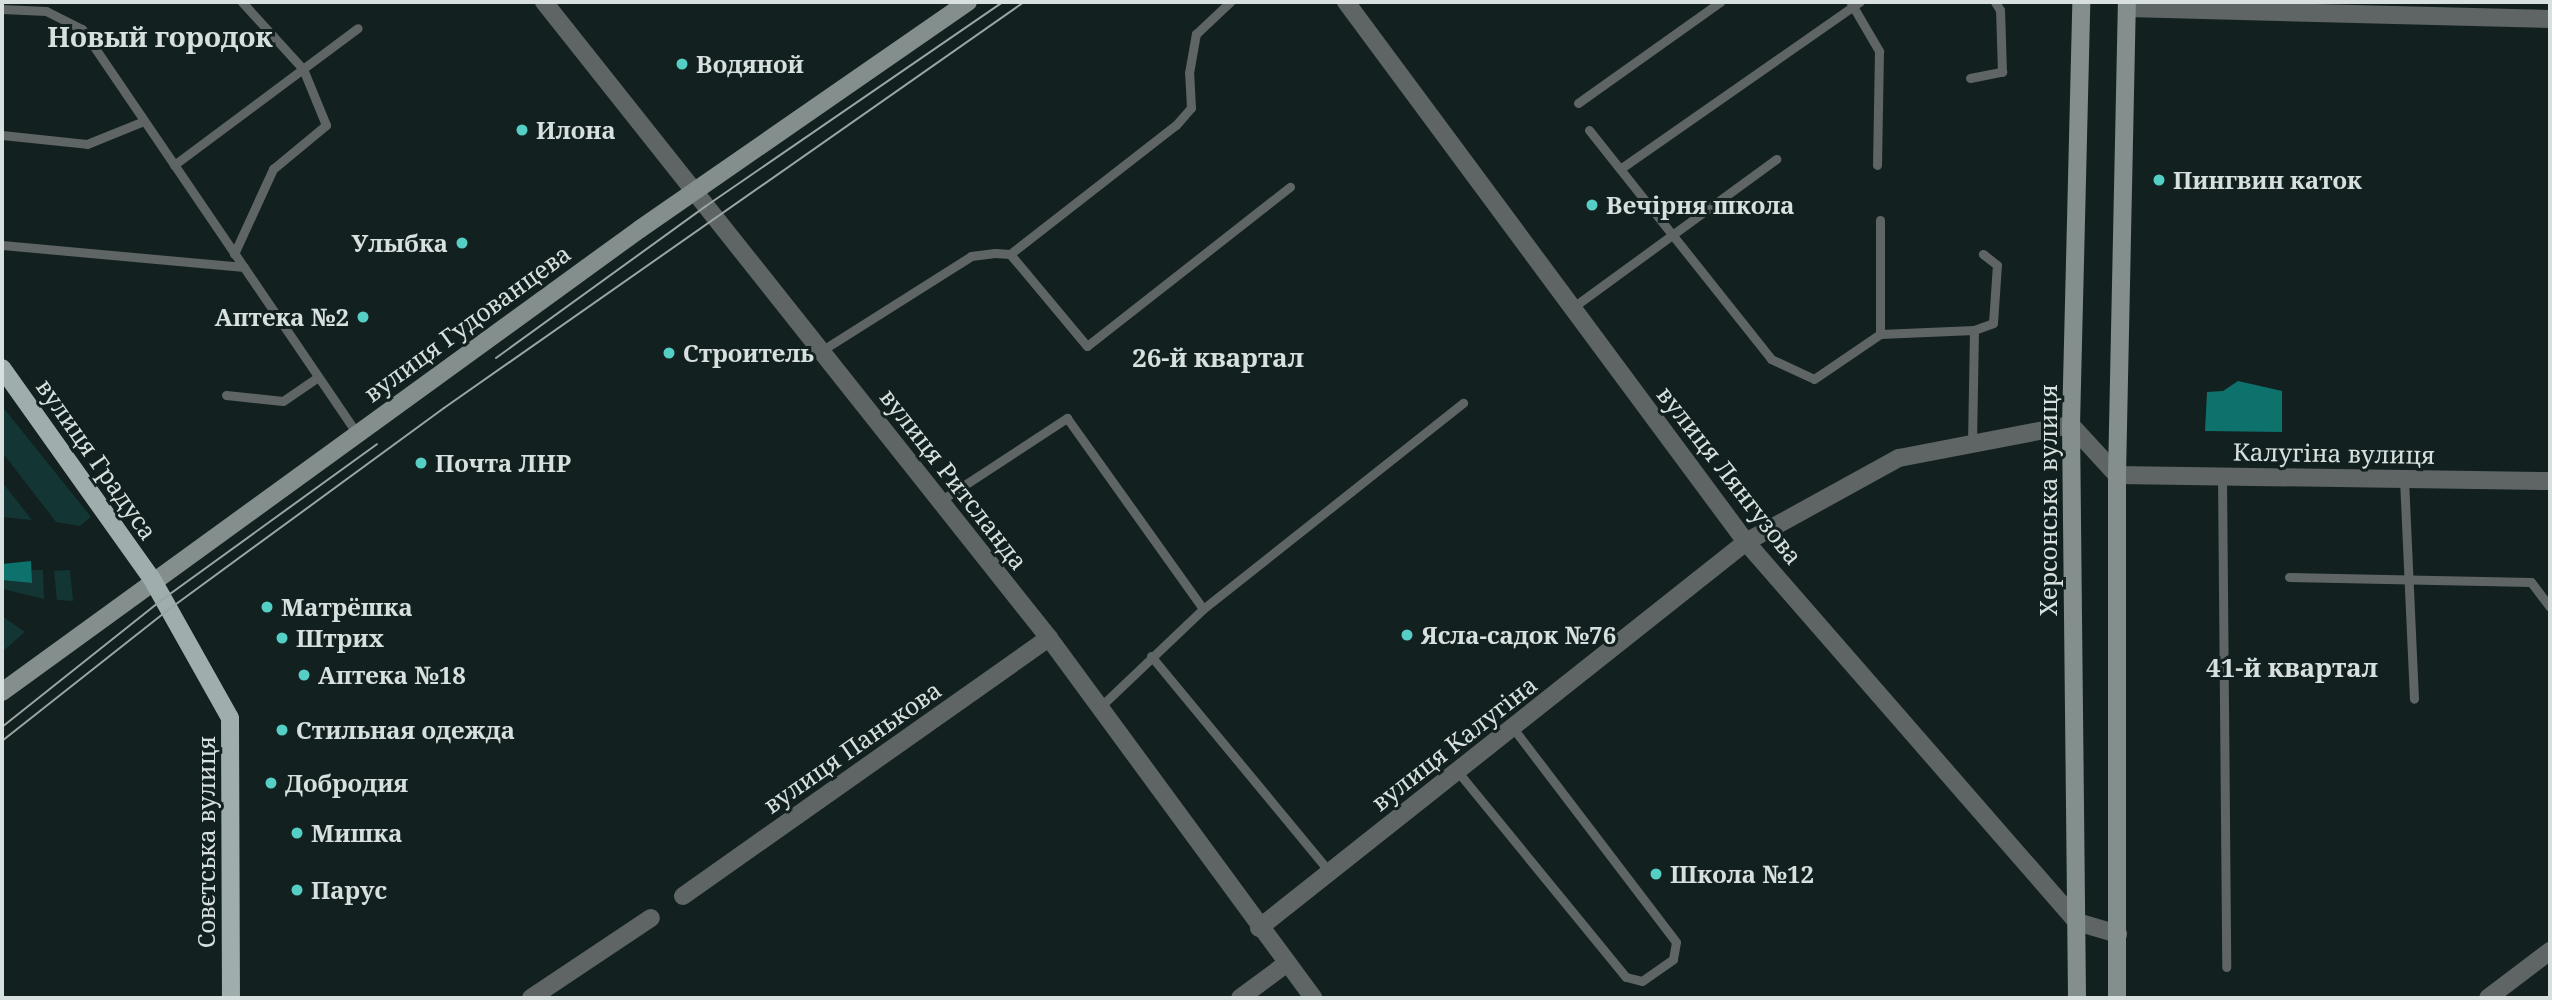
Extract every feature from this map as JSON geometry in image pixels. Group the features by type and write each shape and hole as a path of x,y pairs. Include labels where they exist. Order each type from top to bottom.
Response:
{"main road":[{"name":"вулиця Градуса","path":"2,368 152,579"},
{"name":"Совєтська вулиця","path":"152,579 230,718 232,998"}],"street":[{"name":"вулиця Ритсланда","path":"544,2 1049,638 1259,928 1313,998"},
{"name":"вулиця Гудованцева","path":"2,692 152,579 356,432 695,191 968,2"},
{"name":"вулиця Лянгузова","path":"1346,2 1746,542 2077,922"},
{"name":"Херсонська вулиця","path":"2077,998 2071,425 2081,2"},
{"path":"2118,998 2117,475 2127,5 2550,19"},
{"name":"вулиця Калугіна","path":"1259,928 1746,542 1899,458 2071,425"},
{"path":"2071,425 2117,475"},
{"name":"Калугіна вулиця","path":"2117,475 2550,481"},
{"name":"вулиця Панькова","path":"683,896 1049,638"},
{"path":"531,998 651,918"},
{"path":"2077,922 2118,934"},
{"path":"2488,998 2550,951"},
{"path":"1240,998 1286,964"}],"lane":[{"path":"234,254 273,169 326,125 303,69 242,2"},
{"path":"821,351 971,256 1010,254 1175,125 1191,108 1189,73 1196,34 1230,2"},
{"path":"1578,103 1720,2"},
{"path":"1970,78 2002,72 2000,10 1995,2"},
{"path":"1620,169 1854,3 1879,51 1877,165"},
{"path":"2,9 46,11 82,29 356,432"},
{"path":"174,165 358,28"},
{"path":"2,135 88,144 144,121"},
{"path":"1589,130 1771,359 1814,379 1880,334 1974,330 1993,323 1997,265 1983,254"},
{"path":"1572,308 1776,159"},
{"path":"1010,254 1087,346 1290,187"},
{"path":"1880,220 1880,334"},
{"path":"2,245 244,267"},
{"path":"1972,444 1974,330"},
{"path":"226,395 283,401 318,377"},
{"path":"1099,708 1150,656 1203,609 1463,402"},
{"path":"940,501 1067,418 1203,609"},
{"path":"2222,476 2226,967"},
{"path":"2404,479 2411,579 2414,699"},
{"path":"2290,577 2532,582 2550,607"},
{"path":"1150,656 1329,872"},
{"path":"1458,772 1626,977 1642,981 1673,959 1676,942 1513,728"}],"shaded area":[{"path":"2,406 91,517 80,526 56,522 2,452"},
{"path":"2,482 32,520 2,517"},
{"path":"31,570 43,570 44,599 3,589 4,580 31,583"},
{"path":"70,570 73,601 57,600 54,571"},
{"path":"2,616 25,632 2,652"}],"water":[{"path":"2238,381 2282,391 2282,432 2205,431 2207,392 2223,391"},
{"path":"31,561 32,583 2,580 2,564"}],"tram line":[{"path":"496,358 706,206 1003,2"},
{"path":"2,741 168,610 444,408 1024,2"},
{"path":"2,727 163,599 377,444"}],"place":[{"name":"Водяной","path":"682,64"},
{"name":"Илона","path":"522,130"},
{"name":"Пингвин каток","path":"2159,180"},
{"name":"Вечірня школа","path":"1592,205"},
{"name":"Улыбка","path":"462,243"},
{"name":"Аптека №2","path":"363,317"},
{"name":"Строитель","path":"669,353"},
{"name":"Почта ЛНР","path":"421,463"},
{"name":"Матрёшка","path":"267,607"},
{"name":"Ясла-садок №76","path":"1407,635"},
{"name":"Штрих","path":"282,638"},
{"name":"Аптека №18","path":"304,675"},
{"name":"Стильная одежда","path":"282,730"},
{"name":"Добродия","path":"271,783"},
{"name":"Мишка","path":"297,833"},
{"name":"Школа №12","path":"1656,874"},
{"name":"Парус","path":"297,890"}],"district":[{"name":"Новый городок","path":"160,36"},
{"name":"26-й квартал","path":"1218,358"},
{"name":"41-й квартал","path":"2292,668"}]}
